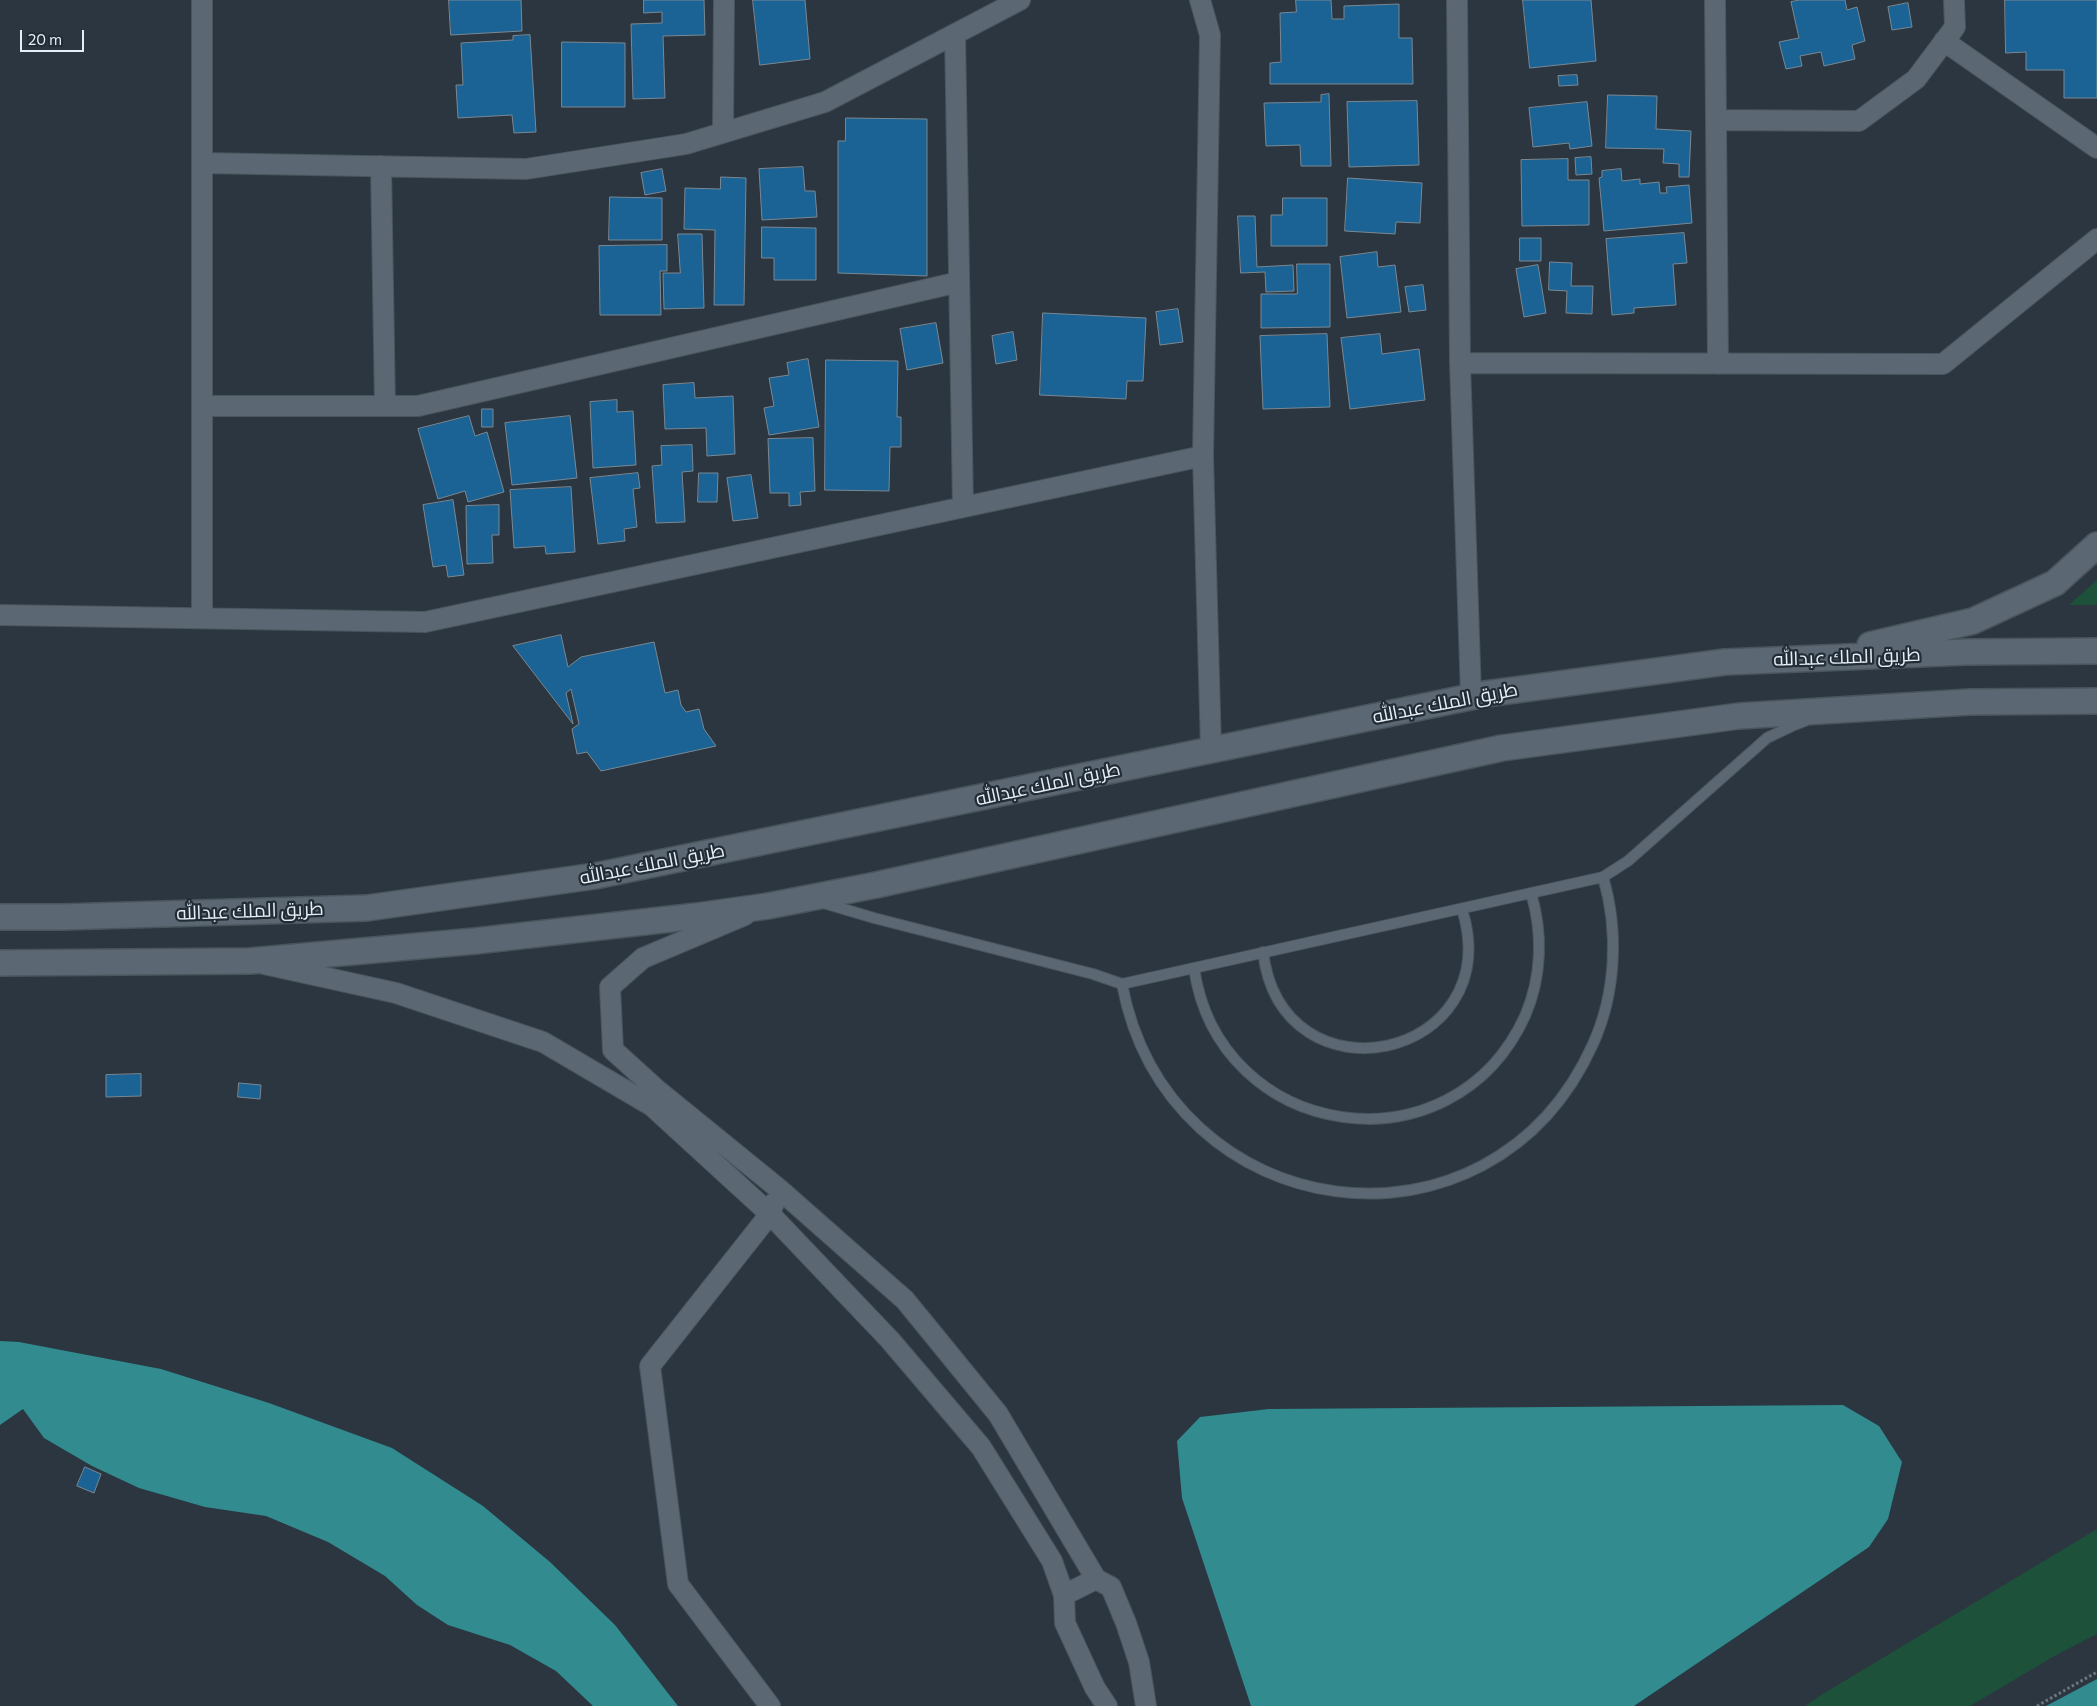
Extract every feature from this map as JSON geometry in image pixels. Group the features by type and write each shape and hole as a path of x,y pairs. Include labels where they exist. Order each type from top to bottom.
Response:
{"street":[{"path":"202,0 202,618"},
{"path":"723,132 724,0"},
{"path":"202,163 526,169 686,144 825,102 1020,0"},
{"path":"1200,0 1210,35 1203,456 1211,750"},
{"path":"1457,0 1460,363 1471,696"},
{"path":"1715,0 1718,364"},
{"path":"1716,120 1859,121 1916,79 1955,27 1954,0"},
{"path":"954,34 963,507"},
{"path":"1944,41 2097,148"},
{"path":"381,166 385,406"},
{"path":"1460,363 1943,364 2097,239"},
{"path":"202,406 418,406 959,282"},
{"path":"0,615 425,622 1203,456"},
{"path":"1811,658 1973,621 2055,583 2097,545"},
{"name":"طريق الملك عبدالله","path":"0,917 377,907 595,876 1471,696 1725,662 1967,652 2097,651"},
{"path":"0,963 250,961 484,940 768,906 876,885 1502,748 1739,716 1970,702 2097,701"},
{"path":"768,906 643,958 610,987 612,1050 656,1089 778,1189 905,1300 998,1414 1096,1579 1111,1587 1139,1662 1146,1706"},
{"path":"250,961 396,993 543,1042 652,1106 770,1214 890,1340 981,1447 1052,1561 1064,1596 1065,1623 1095,1688 1107,1706"},
{"path":"753,1199 778,1189"},
{"path":"770,1706 678,1584 650,1366 770,1214 778,1189"},
{"path":"1064,1596 1096,1579"}],"lane":[{"path":"807,898 874,918 1093,974 1122,984 1603,877 1628,861 1767,738 1792,726 1840,710"},
{"path":"1122,984 1135,1034 1150,1066 1169,1096 1187,1116 1220,1146 1249,1165 1282,1179 1316,1189 1350,1194 1386,1194 1421,1188 1454,1178 1486,1163 1516,1144 1542,1120 1565,1093 1584,1063 1598,1031 1608,997 1613,962 1612,926 1603,877"},
{"path":"1194,968 1204,1008 1214,1030 1233,1058 1263,1086 1307,1110 1330,1116 1355,1120 1380,1120 1404,1116 1428,1109 1451,1098 1471,1085 1490,1068 1506,1049 1519,1028 1529,1006 1536,982 1539,957 1539,932 1531,893"},
{"path":"1263,952 1265,968 1276,996 1294,1019 1305,1029 1317,1037 1345,1047 1374,1049 1389,1047 1416,1036 1428,1028 1449,1007 1457,995 1463,981 1469,952 1466,923 1462,909"}],"path":[{"path":"2036,1706 2097,1672"}],"green space":[{"path":"2097,580 2097,605 2069,605"},
{"path":"2097,1529 2097,1634 2058,1654 1970,1706 1805,1706 1821,1695"}],"water":[{"path":"0,1341 19,1342 161,1369 269,1403 392,1448 483,1506 550,1562 615,1625 678,1706 593,1706 556,1671 510,1645 448,1625 417,1605 385,1576 328,1542 266,1516 205,1507 139,1488 92,1466 44,1438 23,1409 0,1425"},
{"path":"1843,1405 1879,1426 1902,1462 1888,1519 1869,1547 1634,1706 1251,1706 1182,1498 1177,1441 1200,1417 1269,1409"},
{"path":"2097,1679 2097,1706 2046,1706"}],"building":[{"path":"449,0 521,0 522,31 451,35"},
{"path":"644,0 704,0 705,35 663,36 665,98 633,99 631,24 662,23 662,12 644,13"},
{"path":"753,0 805,0 810,59 760,65"},
{"path":"1296,0 1331,0 1332,19 1344,19 1344,6 1399,4 1399,38 1412,38 1413,84 1270,84 1270,63 1281,62 1280,13 1296,12"},
{"path":"1523,0 1591,0 1596,61 1530,68"},
{"path":"1800,0 1845,0 1847,10 1857,7 1865,41 1852,45 1855,59 1824,66 1821,52 1800,56 1802,66 1786,69 1779,42 1799,38 1791,2"},
{"path":"2005,0 2097,0 2097,98 2064,98 2064,70 2026,70 2026,52 2006,53"},
{"path":"1908,3 1912,27 1892,30 1888,7"},
{"path":"530,35 536,132 514,133 512,115 458,118 456,85 463,85 461,43 513,40 513,36"},
{"path":"562,42 625,43 625,107 562,107"},
{"path":"1577,75 1578,85 1559,86 1558,76"},
{"path":"1329,94 1331,166 1301,166 1300,145 1266,146 1264,103 1321,102 1321,95"},
{"path":"1608,95 1657,96 1656,129 1691,131 1689,177 1679,177 1679,164 1663,163 1664,149 1606,148"},
{"path":"1417,101 1419,165 1349,167 1347,102"},
{"path":"1587,102 1592,146 1570,149 1569,143 1533,147 1529,108"},
{"path":"846,118 927,119 927,276 838,273 838,141 845,141"},
{"path":"1591,157 1592,174 1576,175 1575,158"},
{"path":"1568,159 1568,180 1589,180 1589,225 1522,226 1521,160"},
{"path":"803,167 805,191 815,191 817,217 762,220 759,169"},
{"path":"662,169 666,191 645,195 641,173"},
{"path":"1621,169 1622,181 1640,179 1640,184 1659,182 1660,193 1667,193 1666,187 1689,185 1692,223 1604,231 1599,178 1602,177 1602,171"},
{"path":"721,177 746,178 744,305 714,305 715,230 684,229 685,188 720,189"},
{"path":"1348,178 1422,183 1420,223 1396,222 1395,234 1345,231"},
{"path":"610,197 662,198 662,240 609,240"},
{"path":"1283,198 1327,198 1327,246 1271,246 1271,215 1282,215"},
{"path":"1238,216 1255,216 1257,267 1293,265 1294,291 1266,292 1265,272 1241,273"},
{"path":"762,227 816,228 816,280 774,280 774,258 762,258"},
{"path":"1684,233 1687,263 1673,264 1676,305 1634,308 1634,313 1612,315 1606,239"},
{"path":"678,234 702,234 704,308 664,309 663,273 680,273"},
{"path":"1520,238 1541,238 1541,261 1520,261"},
{"path":"667,245 667,271 660,271 661,315 600,315 599,246"},
{"path":"1377,252 1378,267 1395,265 1401,312 1347,318 1340,257"},
{"path":"1550,262 1572,263 1571,286 1593,286 1592,314 1566,313 1567,291 1549,290"},
{"path":"1297,264 1330,264 1330,327 1261,328 1261,294 1297,294"},
{"path":"1538,265 1546,313 1524,317 1516,269"},
{"path":"1423,285 1426,310 1409,312 1405,287"},
{"path":"1178,309 1183,342 1160,345 1156,312"},
{"path":"1043,313 1146,318 1143,381 1127,381 1126,399 1040,395"},
{"path":"936,323 943,363 907,370 900,329"},
{"path":"1013,332 1017,360 996,364 992,336"},
{"path":"1327,334 1330,407 1263,409 1260,336"},
{"path":"1380,334 1382,354 1419,349 1425,400 1350,409 1341,338"},
{"path":"808,359 819,427 769,435 764,408 774,406 769,378 789,375 787,363"},
{"path":"826,360 898,361 897,417 901,417 901,447 890,447 889,491 825,490"},
{"path":"694,383 695,398 733,396 735,454 707,456 706,428 665,429 663,385"},
{"path":"617,400 617,412 633,411 636,465 593,468 590,402"},
{"path":"482,409 493,409 493,427 482,427"},
{"path":"469,416 475,436 487,432 504,492 468,502 465,491 438,499 418,429"},
{"path":"570,416 577,478 512,485 505,423"},
{"path":"813,438 815,491 800,492 801,505 789,506 789,493 770,493 768,439"},
{"path":"692,445 693,471 682,472 685,522 656,523 652,466 662,465 661,446"},
{"path":"638,473 640,488 633,489 637,527 624,529 625,541 598,544 590,478"},
{"path":"699,473 718,473 717,502 698,502"},
{"path":"751,475 758,518 733,521 727,478"},
{"path":"571,487 575,552 546,554 545,546 514,548 510,490"},
{"path":"453,500 464,575 448,577 446,565 433,567 423,505"},
{"path":"499,505 499,535 492,535 493,563 467,564 466,506"},
{"path":"561,635 568,667 581,657 654,642 665,693 678,690 681,705 686,712 699,709 704,729 716,746 601,771 587,752 577,754 572,729 579,724 571,689 566,693 573,724 513,646"},
{"path":"141,1074 141,1096 106,1097 106,1075"},
{"path":"239,1083 261,1085 260,1099 238,1097"},
{"path":"85,1467 101,1474 94,1493 77,1486"}]}
